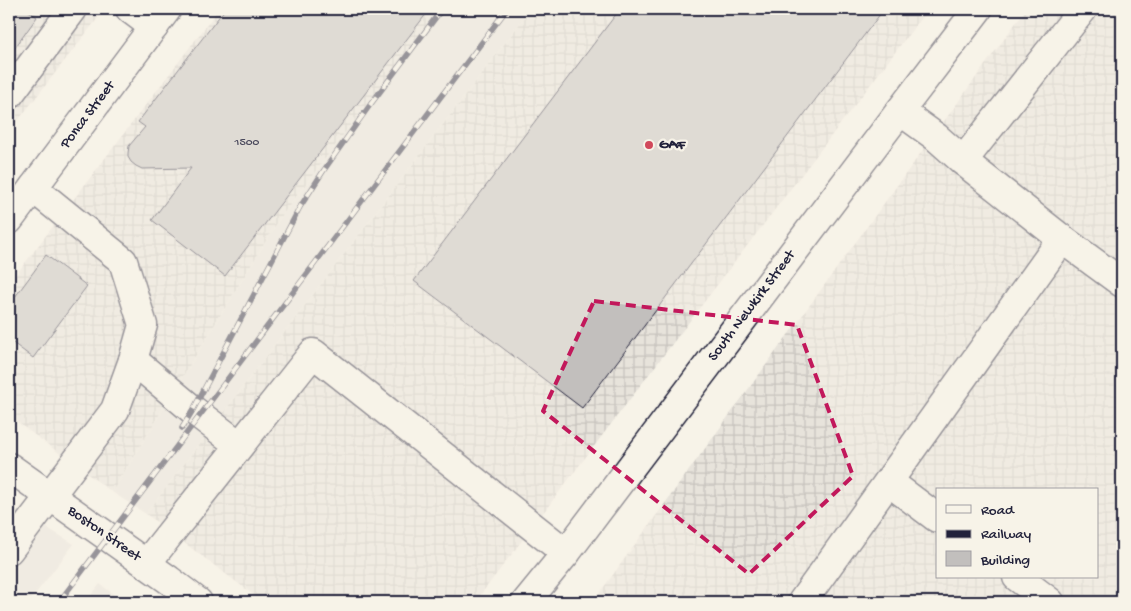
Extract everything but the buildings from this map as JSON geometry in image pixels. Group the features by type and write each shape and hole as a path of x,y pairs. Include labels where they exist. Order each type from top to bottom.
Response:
{"street":[{"path":"9,95 73,9"},
{"path":"130,9 161,18"},
{"name":"South Newkirk Street","path":"526,602 566,553 978,9"},
{"path":"963,161 1083,9"},
{"name":"Ponca Street","path":"9,220 161,18"},
{"path":"900,111 936,137 963,161 1062,239 1122,283"},
{"path":"9,550 115,410 143,325 123,261 33,188"},
{"path":"814,598 889,482 1062,239"},
{"path":"146,564 313,353 566,553"},
{"path":"133,360 239,445"},
{"name":"Boston Street","path":"9,467 198,602"},
{"path":"889,482 936,517"},
{"path":"1018,578 1050,602"}],"highlighted area":[{"path":"594,301 797,325 853,476 749,574 543,411"}],"shaded area":[{"path":"9,9 105,9 9,132"},
{"path":"219,9 439,9 280,218 112,492 9,416 9,284"},
{"path":"439,9 531,9 146,514 112,492 280,218"},
{"path":"531,9 928,9 475,602 263,602 146,514"},
{"path":"1026,9 1122,9 1122,602 593,602"},
{"path":"9,505 74,544 29,602 9,602"},
{"path":"100,584 124,602 86,602"}],"railway":[{"path":"182,428 300,207 370,105 442,9"},
{"path":"59,602 507,9"}],"place":[{"name":"GAF","path":"649,145"}]}
